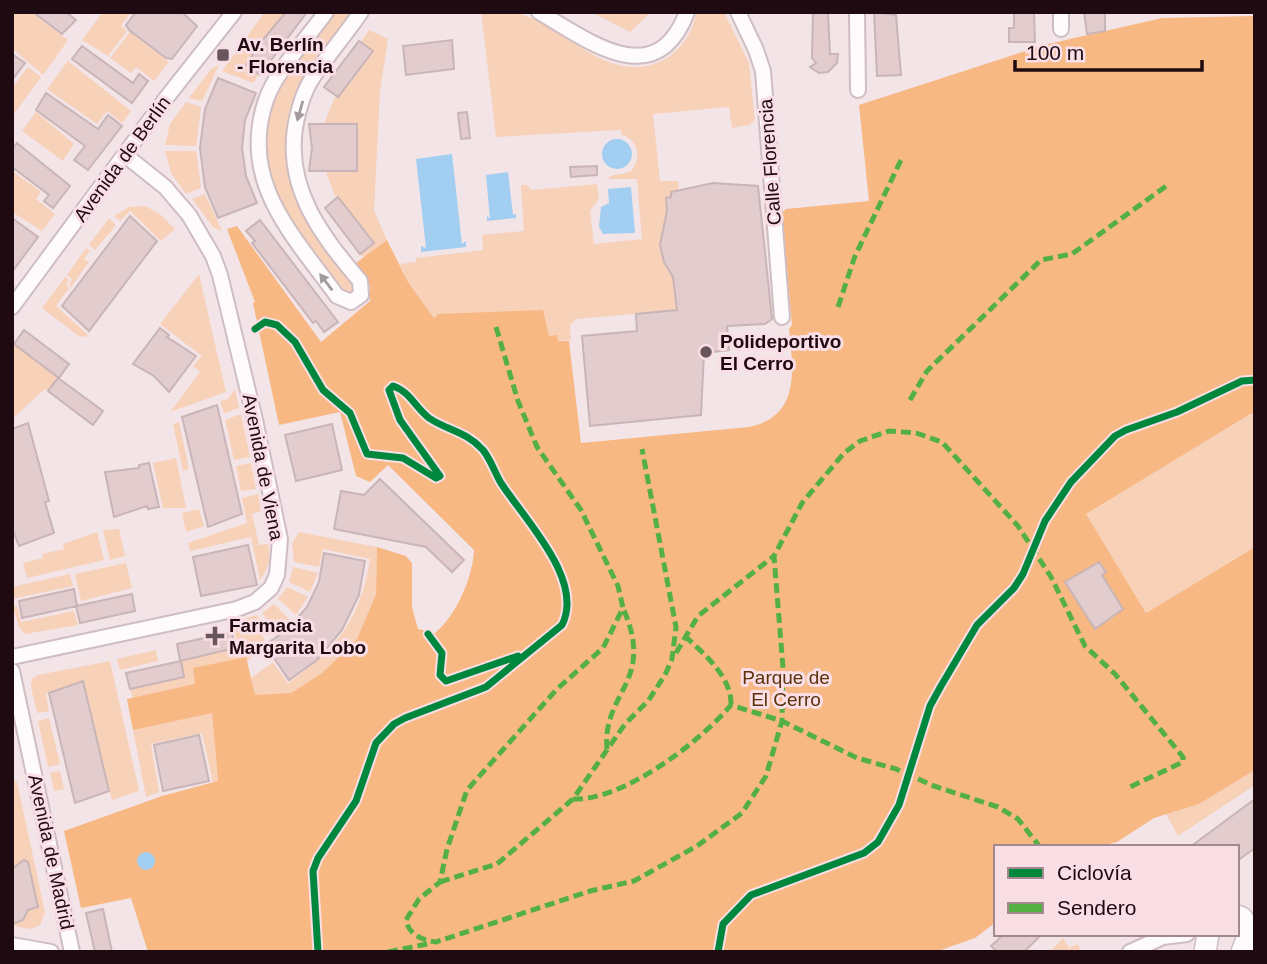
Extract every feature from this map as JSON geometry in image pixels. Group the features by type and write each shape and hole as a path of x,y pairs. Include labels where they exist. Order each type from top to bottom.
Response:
{"street":[{"name":"Avenida de Berlín","path":"12,307 234,12"},
{"path":"326,12 266,100 261,129 260,163 281,221 337,296 351,302 361,295 360,281 309,213 296,177 293,145 298,113 312,79 362,12"},
{"path":"538,12 613,52 636,57 658,51 668,45 681,27 687,12"},
{"name":"Calle Florencia","path":"738,12 756,50 762,71 782,317"},
{"path":"857,12 858,90"},
{"path":"1061,12 1061,29"},
{"name":"Avenida de Viena","path":"12,657 237,609 263,596 277,575 280,540 275,511 256,420 213,256 177,201 125,155"},
{"name":"Avenida de Madrid","path":"12,671 72,952"},
{"path":"1242,952 1248,922"},
{"path":"1130,952 1163,937 1202,942"},
{"path":"12,945 51,952"}],"shaded area":[{"path":"12,12 31,12 68,40 43,75 12,48"},
{"path":"103,12 131,12 121,26 127,31 108,56 82,40"},
{"path":"265,12 286,12 260,43 247,65 259,74 253,83 222,71"},
{"path":"333,12 355,12 305,83 287,132 286,158 291,186 304,217 353,281 355,290 347,295 329,277 300,237 273,191 265,166 264,142 278,95 289,73"},
{"path":"481,12 518,13 536,20 607,61 626,66 645,66 665,59 677,50 686,39 697,12 724,12 749,63 755,120 749,125 732,128 729,107 653,114 660,181 678,181 679,192 671,192 671,197 666,198 667,211 660,245 664,262 673,277 677,310 576,319 570,325 571,340 558,341 549,336 438,314 434,318 408,282 400,264 416,262 416,258 483,250 482,235 524,231 521,185 527,185 531,190 597,184 599,199 590,211 594,244 642,239 637,179 608,179 610,176 630,172 636,162 635,146 622,135 621,130 496,137"},
{"path":"591,12 651,12 630,32"},
{"path":"369,30 388,39 380,91 374,211 387,240 364,257 360,254 373,243 334,194 327,175 327,171 356,171 356,124 324,124 334,99 373,51 361,42"},
{"path":"130,32 169,62 154,81 136,67 131,73 110,58"},
{"path":"68,61 131,111 122,123 107,111 97,124 47,89"},
{"path":"219,65 202,101 189,98 211,69"},
{"path":"28,67 41,77 14,114 12,88"},
{"path":"186,102 201,107 196,146 165,145 170,124"},
{"path":"36,112 74,144 63,161 22,131"},
{"path":"165,151 196,151 201,188 186,194 171,173"},
{"path":"12,171 41,192 36,199 55,214 42,231 12,212"},
{"path":"205,194 222,231 213,227 192,199"},
{"path":"145,206 159,213 175,229 161,241 130,211 120,221 114,216 129,207"},
{"path":"109,218 116,225 95,250 89,245"},
{"path":"86,248 90,251 84,259 89,262 71,287 69,285 72,279 67,275"},
{"path":"199,274 226,392 170,412 200,372 193,366 202,356 160,324"},
{"path":"65,277 69,280 66,285 69,288 56,306 88,335 85,337 79,336 42,308"},
{"path":"15,345 59,377 48,391 45,389 12,419 12,348"},
{"path":"235,389 239,408 224,413 220,401 228,399"},
{"path":"1252,413 1255,417 1255,547 1146,613 1085,514"},
{"path":"241,414 250,457 234,460 225,420"},
{"path":"179,422 189,469 183,471 173,424"},
{"path":"176,458 186,508 163,508 153,463"},
{"path":"251,463 256,489 241,491 236,466"},
{"path":"258,494 261,511 252,514 259,545 268,544 269,554 267,567 260,580 251,537 190,551 188,543 247,523 242,498"},
{"path":"199,509 204,526 186,532 182,513"},
{"path":"119,529 125,556 110,560 103,530"},
{"path":"97,532 104,560 27,578 23,563 43,558 42,554 64,549 63,544"},
{"path":"299,532 377,547 376,594 357,639 322,673 291,693 255,696 251,678 273,662 288,683 333,644 353,616 366,580 370,559 323,549 319,567 294,562 292,543"},
{"path":"126,563 132,588 81,601 75,574"},
{"path":"293,567 318,573 310,592 289,582"},
{"path":"70,574 73,586 12,599 12,587"},
{"path":"287,587 308,597 296,615 278,599"},
{"path":"274,604 290,620 276,632 262,613"},
{"path":"17,606 21,622 74,611 78,625 25,634 19,627 13,607"},
{"path":"257,615 268,631 262,635 265,641 247,662 246,657 193,669 196,684 212,713 218,782 213,783 202,733 151,744 159,792 146,797 127,699 133,698 130,689 184,677 181,660 238,648 232,622"},
{"path":"156,650 158,661 120,670 117,659"},
{"path":"110,661 139,791 112,800 83,682 46,694 49,711 37,713 31,687 32,679 38,675"},
{"path":"49,718 60,764 48,767 38,721"},
{"path":"1255,770 1255,785 1178,836 1166,814 1199,804"},
{"path":"60,771 64,789 54,791 50,773"},
{"path":"12,779 17,782 45,912 40,925 31,929 12,926"},
{"path":"1063,938 1069,948 1078,944 1081,952 1050,952"}],"green space":[{"name":"Parque de El Cerro","path":"1255,16 1255,417 1252,413 1086,514 1146,613 1255,547 1255,770 1199,804 1154,818 1117,842 1104,845 994,845 994,924 975,938 935,952 148,952 131,898 81,908 64,831 162,796 218,781 212,713 133,730 127,699 195,684 193,668 246,657 255,695 291,693 322,673 357,639 376,594 377,547 406,556 412,563 412,607 418,629 435,633 456,606 467,584 473,561 474,550 388,465 370,482 356,476 340,412 279,425 253,303 255,302 227,229 237,226 321,342 370,301 370,286 356,263 387,240 408,282 434,318 438,314 543,310 549,336 557,335 558,341 569,341 581,443 749,427 778,413 786,402 790,389 792,360 789,329 792,325 782,213 786,209 869,201 859,105 1044,45 1162,18","holes":["1099,562 1105,572 1102,575 1123,609 1095,629 1066,583"]}],"water":[{"path":"617,139 628,143 632,154 628,165 617,169 606,165 602,154 606,143"},
{"path":"452,154 462,244 466,241 466,247 421,252 421,246 426,248 416,159"},
{"path":"508,172 513,215 516,214 516,218 487,221 487,216 490,219 486,175"},
{"path":"631,187 635,233 603,234 599,227 601,207 609,203 608,189"},
{"path":"146,852 152,855 155,861 152,867 146,870 140,867 137,861 140,855"}],"building":[{"path":"33,12 66,12 76,20 62,34"},
{"path":"136,12 182,12 197,26 172,59 166,58 129,30 126,25"},
{"path":"286,12 307,12 260,75 246,65"},
{"path":"813,12 828,12 830,54 838,54 837,63 828,72 819,73 810,67 816,63 812,58"},
{"path":"874,12 896,15 901,75 877,76"},
{"path":"1014,12 1034,12 1035,42 1009,42 1009,28 1014,28"},
{"path":"1084,12 1105,12 1105,31 1087,34"},
{"path":"452,40 454,69 406,75 403,46"},
{"path":"359,41 373,51 338,97 324,87"},
{"path":"82,46 133,83 139,74 148,81 132,103 72,59"},
{"path":"12,54 25,63 12,80"},
{"path":"218,78 256,93 245,120 242,148 246,176 257,203 218,218 205,187 200,148 205,109"},
{"path":"46,93 98,129 108,115 122,126 88,170 74,160 85,146 36,110"},
{"path":"467,112 470,138 461,139 458,113"},
{"path":"309,124 357,124 357,171 309,171 312,148"},
{"path":"17,143 70,186 53,208 44,201 49,195 12,167 12,149"},
{"path":"597,166 597,175 571,177 570,167"},
{"path":"713,183 758,186 772,319 765,324 727,326 729,350 704,353 701,415 590,426 582,336 637,331 636,314 677,310 673,277 664,262 660,245 667,211 666,198 671,197 671,192"},
{"path":"338,197 374,243 360,254 325,208"},
{"path":"130,216 157,241 89,331 62,306"},
{"path":"12,218 38,237 12,272"},
{"path":"260,220 338,322 324,332 316,321 313,323 252,243 255,241 246,231"},
{"path":"160,328 169,335 167,337 196,356 169,392 154,376 133,364"},
{"path":"24,330 69,364 59,378 14,344"},
{"path":"58,378 103,411 93,425 48,391"},
{"path":"217,405 242,514 208,527 182,417"},
{"path":"28,423 49,501 45,502 54,533 19,546 12,528 12,429"},
{"path":"332,424 342,470 296,481 285,435"},
{"path":"149,463 159,507 148,509 147,506 114,517 105,472 139,468 139,465"},
{"path":"380,479 464,560 452,572 426,547 334,529 341,491 364,495"},
{"path":"248,545 257,585 201,596 193,557"},
{"path":"324,553 365,561 359,595 342,630 317,660 289,680 265,645 288,629 307,607 319,582"},
{"path":"1099,562 1106,572 1102,575 1123,609 1095,629 1065,582"},
{"path":"74,589 77,606 22,618 19,601"},
{"path":"132,594 135,611 80,623 76,606"},
{"path":"232,632 235,648 180,661 177,644"},
{"path":"181,661 184,677 130,689 126,673"},
{"path":"83,681 109,791 75,803 49,693"},
{"path":"199,735 209,781 163,791 154,745"},
{"path":"1255,799 1255,848 1239,860 1239,845 1193,845"},
{"path":"24,860 28,862 38,907 28,910 23,920 12,924 12,869"},
{"path":"103,909 112,952 95,952 86,913"},
{"path":"1002,936 1040,936 1024,952 997,952 991,946"}],"marked path":[{"path":"838,307 855,256 902,158"},
{"path":"910,400 927,371 1041,260 1072,254 1169,184"},
{"path":"496,327 518,401 537,447 581,510 618,586 623,608 603,648 557,689 467,790 447,849 440,882 419,899 406,920 417,936 436,942 590,891 634,881 697,846 742,813 766,776 782,721 783,668 774,556 802,503 844,453 860,441 889,431 916,433 942,442 1018,526 1051,577 1085,646 1115,674 1183,757 1183,762 1130,787"},
{"path":"440,882 497,864 573,799 625,724 648,701 665,675 672,659 676,627 642,449"},
{"path":"676,653 698,616 774,556"},
{"path":"607,749 612,713 626,685 634,654 632,633 623,608"},
{"path":"685,636 722,676 727,685 731,705"},
{"path":"573,799 593,797 614,790 659,767 700,736 731,705 782,721 857,758 896,769 934,786 998,807 1018,819 1038,845"},
{"path":"388,952 432,943"}],"cycle path":[{"path":"255,329 265,322 277,325 295,342 323,390 350,413 367,454 403,458 436,478 440,476 400,420 389,390 393,386 404,392 429,418 463,435 483,450 501,483 549,551 559,570 567,607 562,625 486,687 405,718 394,724 376,743 356,801 318,858 313,871 318,952"},
{"path":"718,952 723,924 751,895 864,853 878,842 899,805 930,706 977,625 1014,588 1023,574 1045,521 1071,482 1115,436 1177,412 1242,381 1255,380"},
{"path":"428,634 442,653 440,675 446,681 518,656"}],"place":[{"name":"Av. Berlín - Florencia","path":"223,55"},
{"name":"Polideportivo El Cerro","path":"706,352"},
{"name":"Farmacia Margarita Lobo","path":"215,636"}]}
